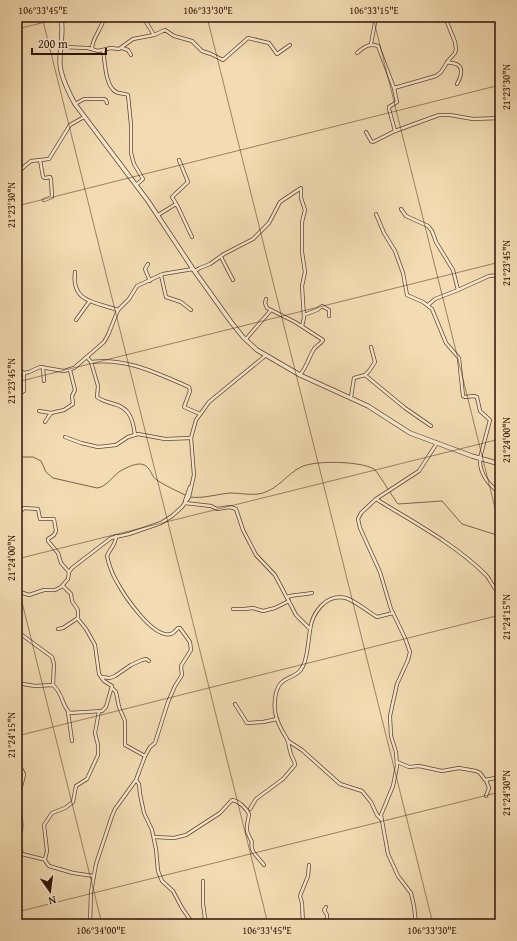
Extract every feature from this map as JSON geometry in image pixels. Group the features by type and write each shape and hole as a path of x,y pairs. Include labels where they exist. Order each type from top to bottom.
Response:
{"street":[{"path":"62,17 63,33 60,65 69,93 84,117 136,185 194,270 231,322 246,340 265,356 300,375 351,397 410,432 437,443 500,464"},
{"path":"92,49 95,37 101,28 104,17"},
{"path":"143,17 154,36"},
{"path":"335,20 345,17"},
{"path":"371,44 376,17"},
{"path":"394,88 436,76 455,54 456,49 452,32 445,17"},
{"path":"498,17 500,39"},
{"path":"122,48 127,42 133,39 154,36 166,30 174,36 192,41 202,51 223,60 248,38 269,43 278,55 290,45"},
{"path":"357,53 371,44 379,47 394,88 397,102 389,107 394,131"},
{"path":"62,47 103,50 122,48 131,55"},
{"path":"103,50 105,71 110,83 115,92 127,95 128,97 134,164 144,179 136,185"},
{"path":"447,62 457,65 460,68 461,78 457,84"},
{"path":"76,104 84,100 104,99 107,103"},
{"path":"366,132 373,142 394,131 444,115 473,119 500,118"},
{"path":"17,173 29,162 50,158 70,125 84,117"},
{"path":"40,160 43,177 50,177 51,179 52,197 44,200"},
{"path":"179,160 188,182 172,196 192,237"},
{"path":"17,366 19,370 24,373 43,367 60,371 70,370 101,345 107,338 118,310 137,286 167,273 194,270 210,264 221,256 257,236 269,223 280,202 301,188 305,210 302,222 303,259 305,272 302,286 304,315 302,326"},
{"path":"157,216 176,204"},
{"path":"401,208 406,216 426,225 431,230 452,270 458,290"},
{"path":"376,214 384,233 395,251 403,274 407,295 428,305 432,309 446,344 459,358 463,396 477,397 480,411 490,420 480,458 481,469 488,482 500,493"},
{"path":"221,256 233,280"},
{"path":"148,264 146,269 150,281"},
{"path":"74,272 73,283 78,293 89,302 118,310"},
{"path":"161,275 166,297 180,302 191,310"},
{"path":"428,305 435,299 489,276 500,275"},
{"path":"266,299 265,306 302,326 323,340 315,348 307,366 300,375"},
{"path":"76,320 89,302"},
{"path":"304,315 317,310 322,306 329,311 329,316"},
{"path":"246,340 271,310"},
{"path":"351,397 354,378 365,375 375,362 372,347"},
{"path":"17,591 29,595 44,590 55,590 63,586 68,578 69,572 76,564 108,540 116,536 129,534 161,524 172,516 185,502 191,486 194,473 191,438 196,420 214,398 265,356"},
{"path":"87,357 91,362 98,386 97,397 103,401 124,408 134,422 135,435"},
{"path":"91,362 129,363 148,369 189,387 190,391 184,408 200,414"},
{"path":"43,367 44,381"},
{"path":"39,411 51,413 64,410 73,404 72,396 75,388 70,370"},
{"path":"17,395 24,391 24,373"},
{"path":"365,375 405,408 431,426"},
{"path":"45,422 51,413"},
{"path":"65,437 98,447 116,445 128,437 142,434 165,440 191,438"},
{"path":"416,924 410,891 398,876 389,857 382,820 382,813 394,782 397,762 396,752 391,736 390,716 397,684 407,664 410,654 405,638 393,613 380,572 358,523 358,519 361,513 381,495 419,471 437,443"},
{"path":"376,499 437,537 468,560 487,577 500,595"},
{"path":"185,502 211,506 217,509 230,507 236,509 243,530 253,550 275,575 296,615 310,629"},
{"path":"17,515 24,508 38,509 40,519 54,519 56,531 54,535 48,539 48,541 58,553 61,563 69,572"},
{"path":"90,924 91,892 96,864 112,816 115,809 136,780 145,756 150,747 155,743 168,702 182,675 181,666 190,653 191,647 190,642 180,628 171,634 165,634 152,627 126,596 113,576 108,558 108,553 116,544 116,536"},
{"path":"63,586 71,594 72,601 78,610 78,618 95,645 99,674 104,681 112,685 112,688 116,692 119,707 125,721 125,744 145,756"},
{"path":"287,597 295,594 301,595 312,593"},
{"path":"382,820 377,815 371,802 362,792 340,784 302,750 288,741 284,736 277,719 275,704 278,687 282,682 295,676 303,668 308,649 310,629 314,616 324,602 331,598 340,597 350,600 378,617 393,613"},
{"path":"233,609 244,610 253,608 263,611 275,608 289,601"},
{"path":"58,629 63,628 78,618"},
{"path":"17,633 52,657 54,664 52,685"},
{"path":"101,676 111,678 138,662 145,659 149,661"},
{"path":"17,683 35,686 52,685 57,689 68,711 72,741"},
{"path":"68,711 72,713 102,711 106,707 112,688"},
{"path":"235,704 247,723 277,719"},
{"path":"44,859 47,851 44,823 52,813 65,808 73,802 76,786 87,779 98,755 98,745 95,733 99,711"},
{"path":"250,809 256,799 282,778 295,765 288,741"},
{"path":"17,761 24,774 19,796 19,813 22,827 21,834 18,838 22,854 44,859 49,866 73,873 94,876"},
{"path":"397,762 409,767 419,766 442,771 459,768 477,771 486,780 490,788 486,796"},
{"path":"486,780 500,777"},
{"path":"136,780 139,784 144,813 154,837 157,853 157,868 160,877 166,885 174,891 182,908 193,924"},
{"path":"154,837 174,838 186,835 220,813 232,800 234,800 242,805 249,814 246,829 247,835 252,842 252,850 264,865"},
{"path":"303,924 302,903 300,896 308,876 309,865"},
{"path":"199,924 204,919 203,881"},
{"path":"326,907 324,910 327,915 327,924"}],"waterway":[{"path":"17,457 33,457 41,461 46,472 53,478 97,488 107,483 122,470 136,464 143,464 157,480 185,495"},
{"path":"190,497 205,497 230,493 259,494 274,488 291,473 301,467 327,462 359,464 374,469 398,504 442,501 462,524 500,536"}]}
